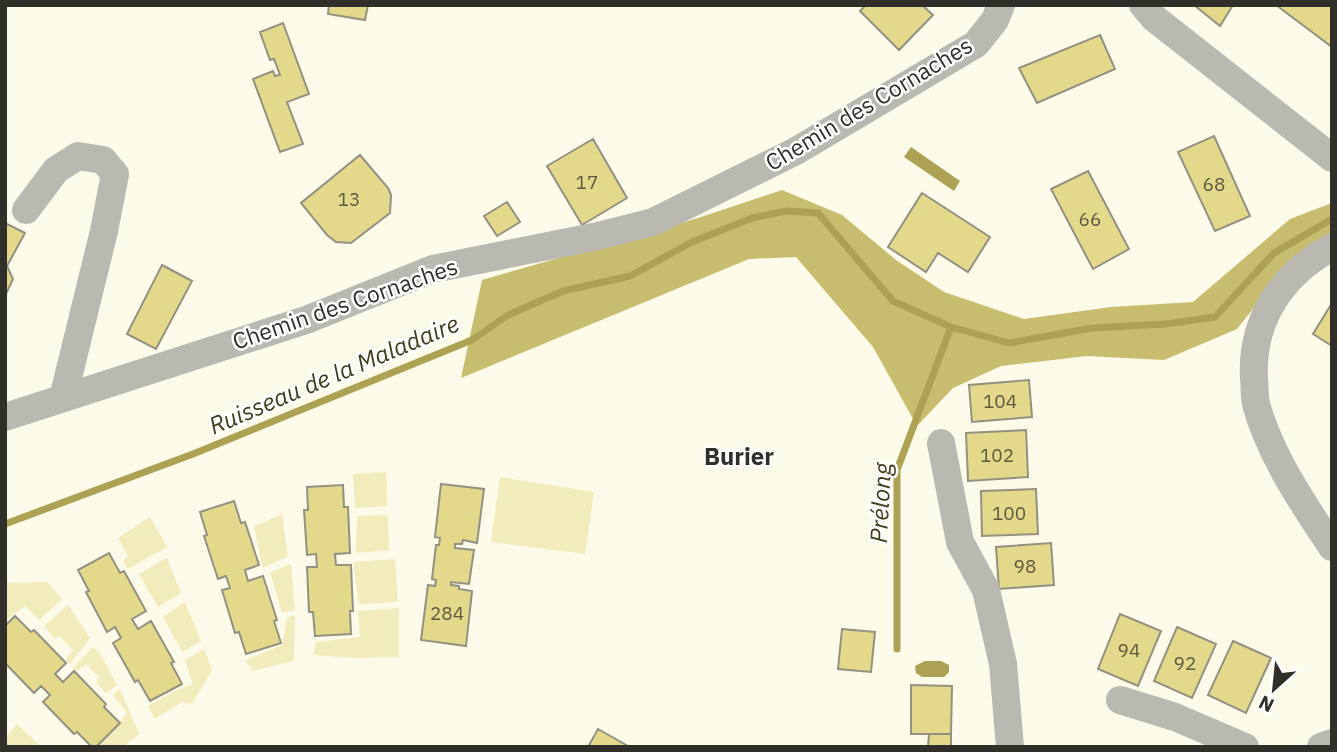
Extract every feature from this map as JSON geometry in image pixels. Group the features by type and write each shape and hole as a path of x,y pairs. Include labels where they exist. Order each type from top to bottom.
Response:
{"street":[{"name":"Chemin des Cornaches","path":"5,417 306,320 433,268 598,236 653,222 796,151 976,44 995,20 1001,5"},
{"path":"1143,5 1154,18 1332,158"},
{"path":"26,209 56,170 78,156 103,160 114,174 104,231 63,398"},
{"path":"1332,247 1310,259 1293,274 1280,291 1256,336 1254,366 1256,403 1270,437 1295,492 1332,547"},
{"path":"941,443 960,542 986,590 1003,663 1010,747"},
{"path":"1120,700 1175,718 1245,747"},
{"path":"1321,747 1332,743"}],"shaded area":[{"path":"911,147 960,181 954,191 904,157"},
{"path":"782,190 842,215 896,260 944,292 1024,319 1111,307 1193,302 1290,219 1332,203 1332,240 1279,276 1237,329 1164,360 1087,356 1001,366 953,388 917,426 873,347 796,257 749,259 461,378 482,280 698,218"},
{"path":"386,472 387,506 355,508 353,474"},
{"path":"500,477 594,492 585,554 491,542"},
{"path":"282,514 288,556 263,568 254,527"},
{"path":"388,515 389,550 356,553 357,516"},
{"path":"150,517 167,547 128,569 123,561 128,556 118,538"},
{"path":"167,558 181,593 158,607 139,574"},
{"path":"395,559 398,602 359,604 353,562"},
{"path":"291,564 295,610 282,613 270,572"},
{"path":"47,582 62,599 39,620 25,606 5,621 5,583"},
{"path":"185,602 201,641 182,652 163,617"},
{"path":"68,605 90,638 70,664 65,660 73,650 59,636 55,639 44,626"},
{"path":"399,608 399,657 313,655 316,642 360,637 358,611"},
{"path":"295,615 294,661 252,671 246,660 282,645 287,618"},
{"path":"93,647 99,652 117,685 106,693 96,683 99,677 86,664 77,671 73,668"},
{"path":"204,649 212,670 192,704 182,702 155,719 148,706 193,684 185,660"},
{"path":"925,661 941,661 949,665 949,672 944,677 922,677 916,673 915,666"},
{"path":"120,689 139,734 123,747 98,747 127,713 113,695"},
{"path":"17,724 41,747 5,747 5,739"}],"building":[{"path":"329,5 368,5 365,20 328,14"},
{"path":"866,5 922,5 933,15 899,50 860,11"},
{"path":"1194,5 1233,5 1220,26"},
{"path":"1276,5 1332,5 1332,47"},
{"path":"283,23 309,94 287,102 303,144 280,152 253,79 273,71 275,76 280,75 274,59 270,60 260,32"},
{"path":"1100,35 1115,69 1037,103 1019,68"},
{"path":"1214,136 1250,216 1215,231 1178,152"},
{"path":"593,139 627,198 582,225 547,166"},
{"path":"360,155 388,188 391,195 390,213 351,243 336,242 301,203"},
{"path":"1088,171 1129,249 1093,269 1051,189"},
{"path":"922,193 990,237 968,272 938,253 926,272 888,247"},
{"path":"507,202 520,222 497,236 484,216"},
{"path":"5,223 25,233 7,266 13,279 5,296"},
{"path":"162,265 192,281 156,349 127,334"},
{"path":"1332,303 1332,346 1313,334"},
{"path":"1029,380 1032,417 972,422 969,385"},
{"path":"1026,430 1028,477 968,481 966,433"},
{"path":"441,484 484,489 477,543 463,540 462,544 455,544 455,548 474,550 469,584 451,582 451,585 459,586 459,589 472,591 466,646 421,640 428,585 435,586 436,580 432,579 436,545 439,545 440,538 435,537"},
{"path":"343,485 344,507 348,507 350,553 335,554 336,565 351,565 351,634 315,636 313,612 309,612 307,567 317,567 316,554 307,555 304,510 308,510 307,487"},
{"path":"1036,489 1038,534 982,536 981,491"},
{"path":"234,501 241,523 245,522 259,565 245,570 248,581 263,576 277,620 274,621 281,643 246,654 239,632 235,633 222,590 230,588 226,576 218,579 204,536 207,535 200,512"},
{"path":"1051,543 1054,585 999,589 996,547"},
{"path":"109,553 120,573 124,571 146,611 132,619 138,629 151,621 174,662 171,663 182,684 150,701 138,680 135,682 113,643 121,638 115,627 107,632 78,570"},
{"path":"1120,614 1161,631 1138,686 1098,669"},
{"path":"15,616 31,632 34,630 66,663 55,674 63,682 74,671 106,704 104,707 120,723 96,747 92,747 77,732 74,734 43,702 50,695 41,686 34,693 5,663 5,626"},
{"path":"1177,627 1216,644 1192,698 1154,681"},
{"path":"842,629 875,632 871,672 838,669"},
{"path":"1233,641 1271,658 1246,713 1208,695"},
{"path":"911,685 952,686 951,734 911,734"},
{"path":"598,729 628,746 628,747 588,747"},
{"path":"929,734 951,734 951,747 928,747"}],"waterway":[{"name":"Ruisseau de la Maladaire","path":"5,524 193,454 472,340 508,315 563,291 630,276 692,242 752,218 787,211 818,213 893,301 951,327 1009,343 1092,328 1166,324 1215,317 1274,253 1332,219"},
{"name":"Prélong","path":"897,649 897,470 951,327"}],"district":[{"name":"Burier","path":"739,457"}]}
